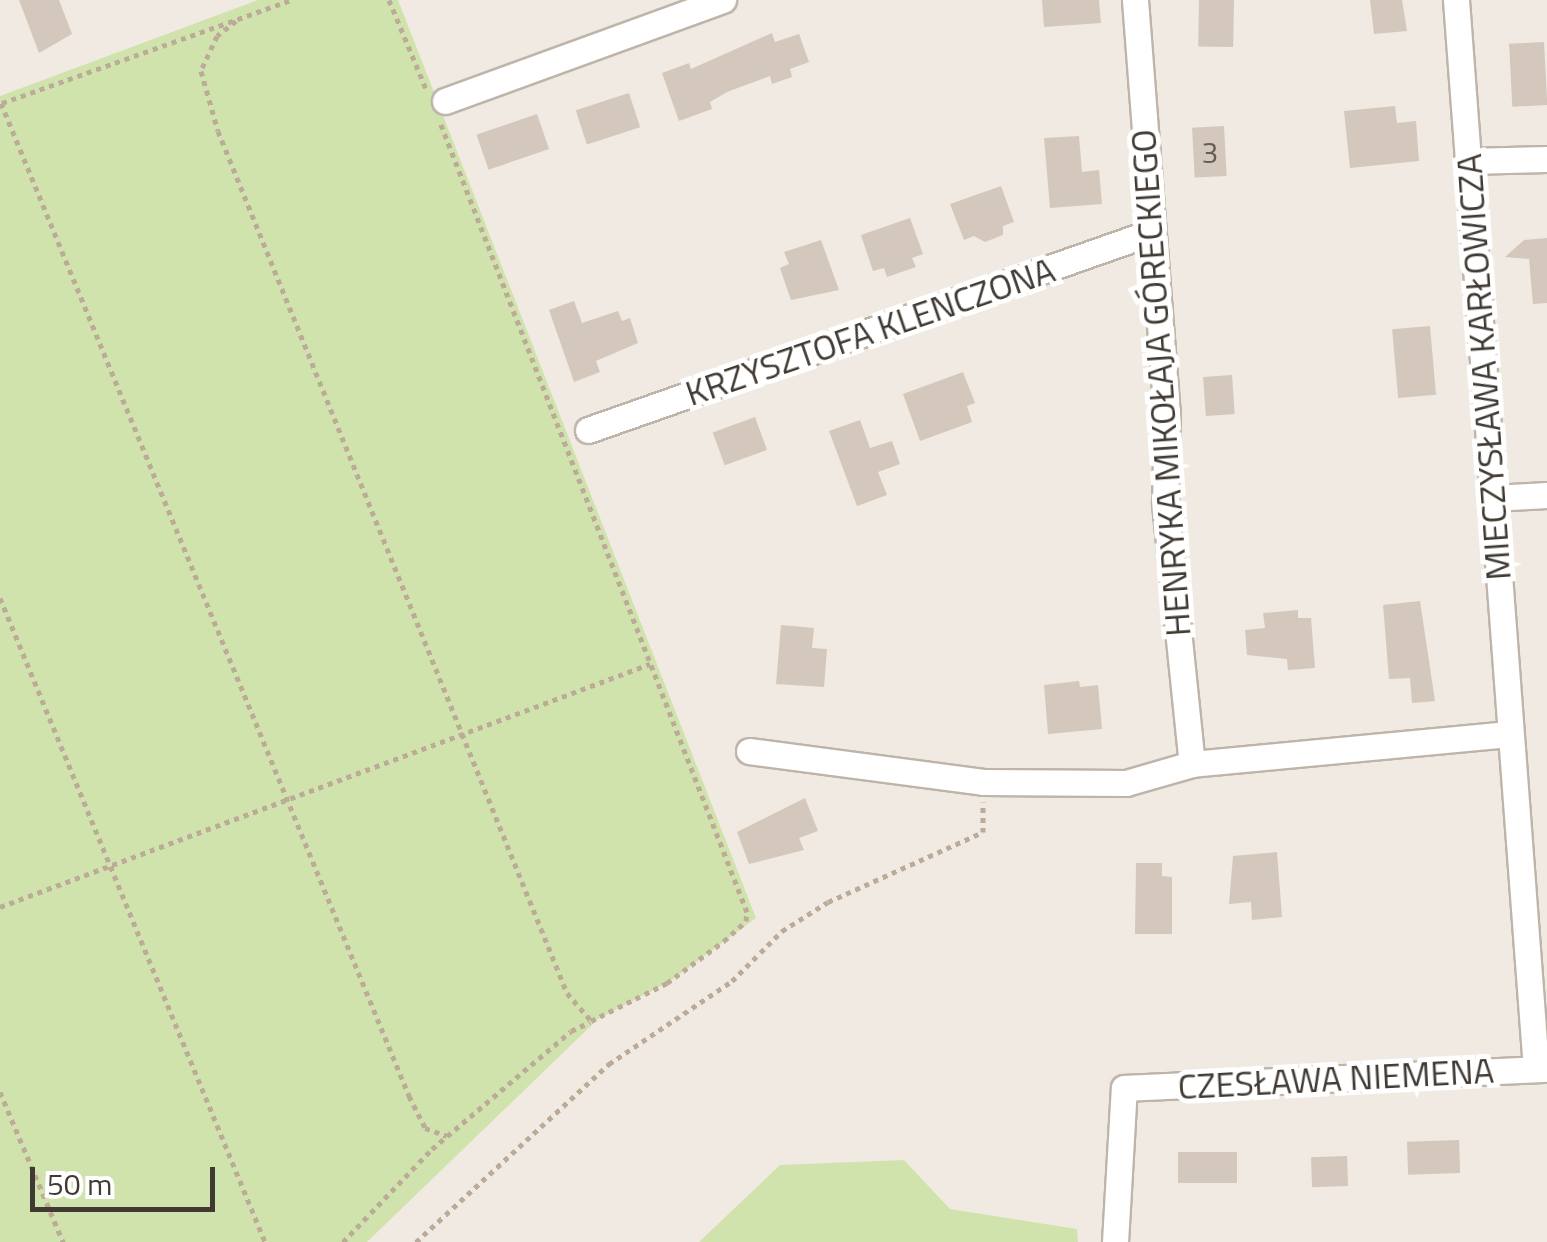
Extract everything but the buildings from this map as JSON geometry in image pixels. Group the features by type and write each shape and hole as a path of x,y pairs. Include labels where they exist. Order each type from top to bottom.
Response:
{"street":[{"path":"445,101 723,0"},
{"name":"HENRYKA MIKOŁAJA GÓRECKIEGO","path":"1134,0 1168,412 1165,504 1192,764"},
{"name":"MIECZYSŁAWA KARŁOWICZA","path":"1456,0 1510,734 1541,1069"},
{"path":"1468,161 1547,159"},
{"name":"KRZYSZTOFA KLENCZONA","path":"588,430 1152,232"},
{"path":"1492,498 1547,495"},
{"path":"749,751 983,782 1126,783 1192,764 1510,734"},
{"name":"CZESŁAWA NIEMENA","path":"1115,1242 1124,1088 1541,1069"}],"path":[{"path":"290,0 236,22 173,38 0,104 409,1096 426,1128 447,1136"},
{"path":"344,1242 447,1136 571,1030 667,983 746,922 650,664 390,0"},
{"path":"236,22 217,36 200,70 218,131 567,994 591,1021"},
{"path":"0,598 265,1242"},
{"path":"0,907 650,664"},
{"path":"416,1242 609,1064 710,998 782,931 828,902 983,832 983,782"},
{"path":"0,1092 64,1242"}],"green space":[{"path":"258,0 398,0 756,918 669,982 598,1019 367,1242 0,1242 0,96"},
{"path":"904,1160 950,1209 1077,1229 1078,1242 699,1242 780,1165"}]}
